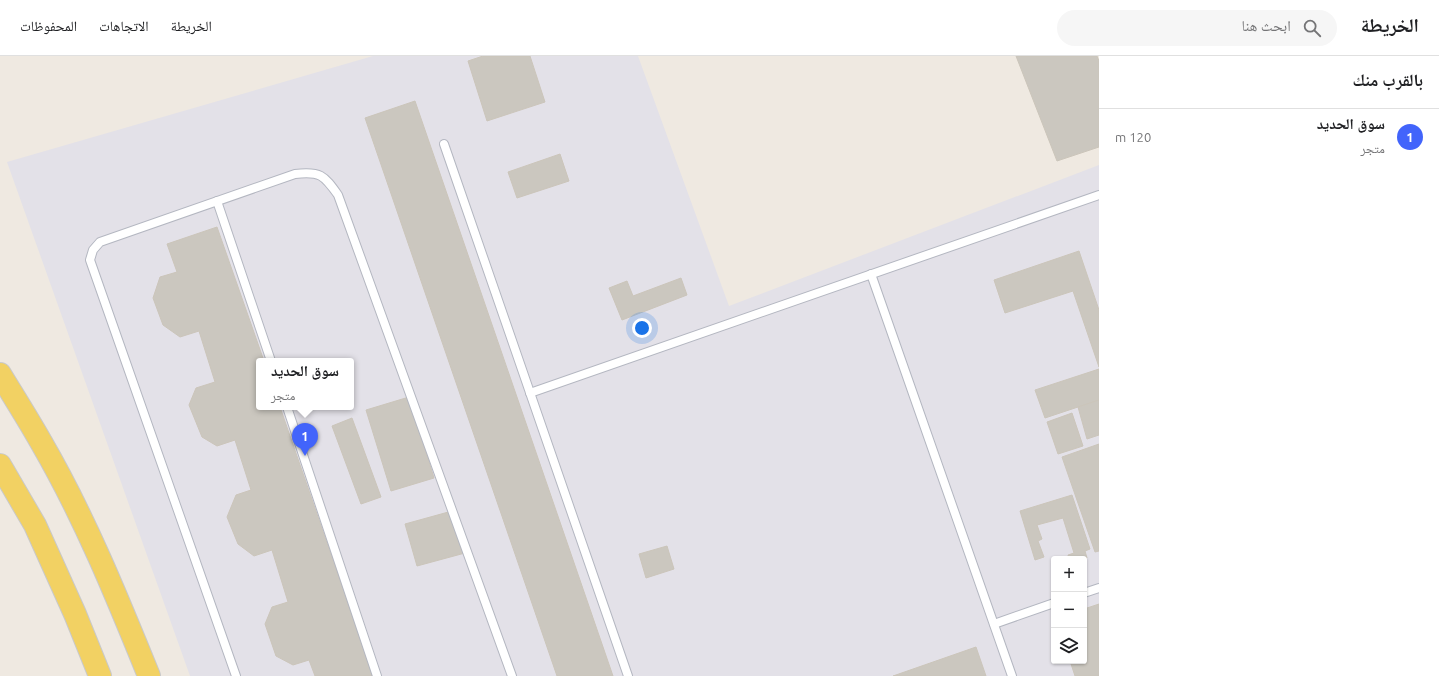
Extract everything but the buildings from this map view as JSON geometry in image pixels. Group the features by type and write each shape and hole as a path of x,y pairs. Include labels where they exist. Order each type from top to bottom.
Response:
{"main road":[{"path":"0,374 42,442 75,508 122,608 149,676"},
{"path":"0,465 35,524 75,614 100,676"}],"lane":[{"path":"444,144 628,676"},
{"path":"236,676 90,260 93,250 100,242 295,174 311,172 327,179 338,194 512,676"},
{"path":"530,393 1099,195"},
{"path":"217,201 270,358"},
{"path":"871,274 1012,676"},
{"path":"287,410 377,676"},
{"path":"1087,592 1099,588"},
{"path":"994,624 1051,604"}],"shaded area":[{"path":"373,56 638,56 729,306 1099,165 1099,676 190,676 7,162"}],"place":[{"name":"سوق الحديد","path":"305,456"}]}
